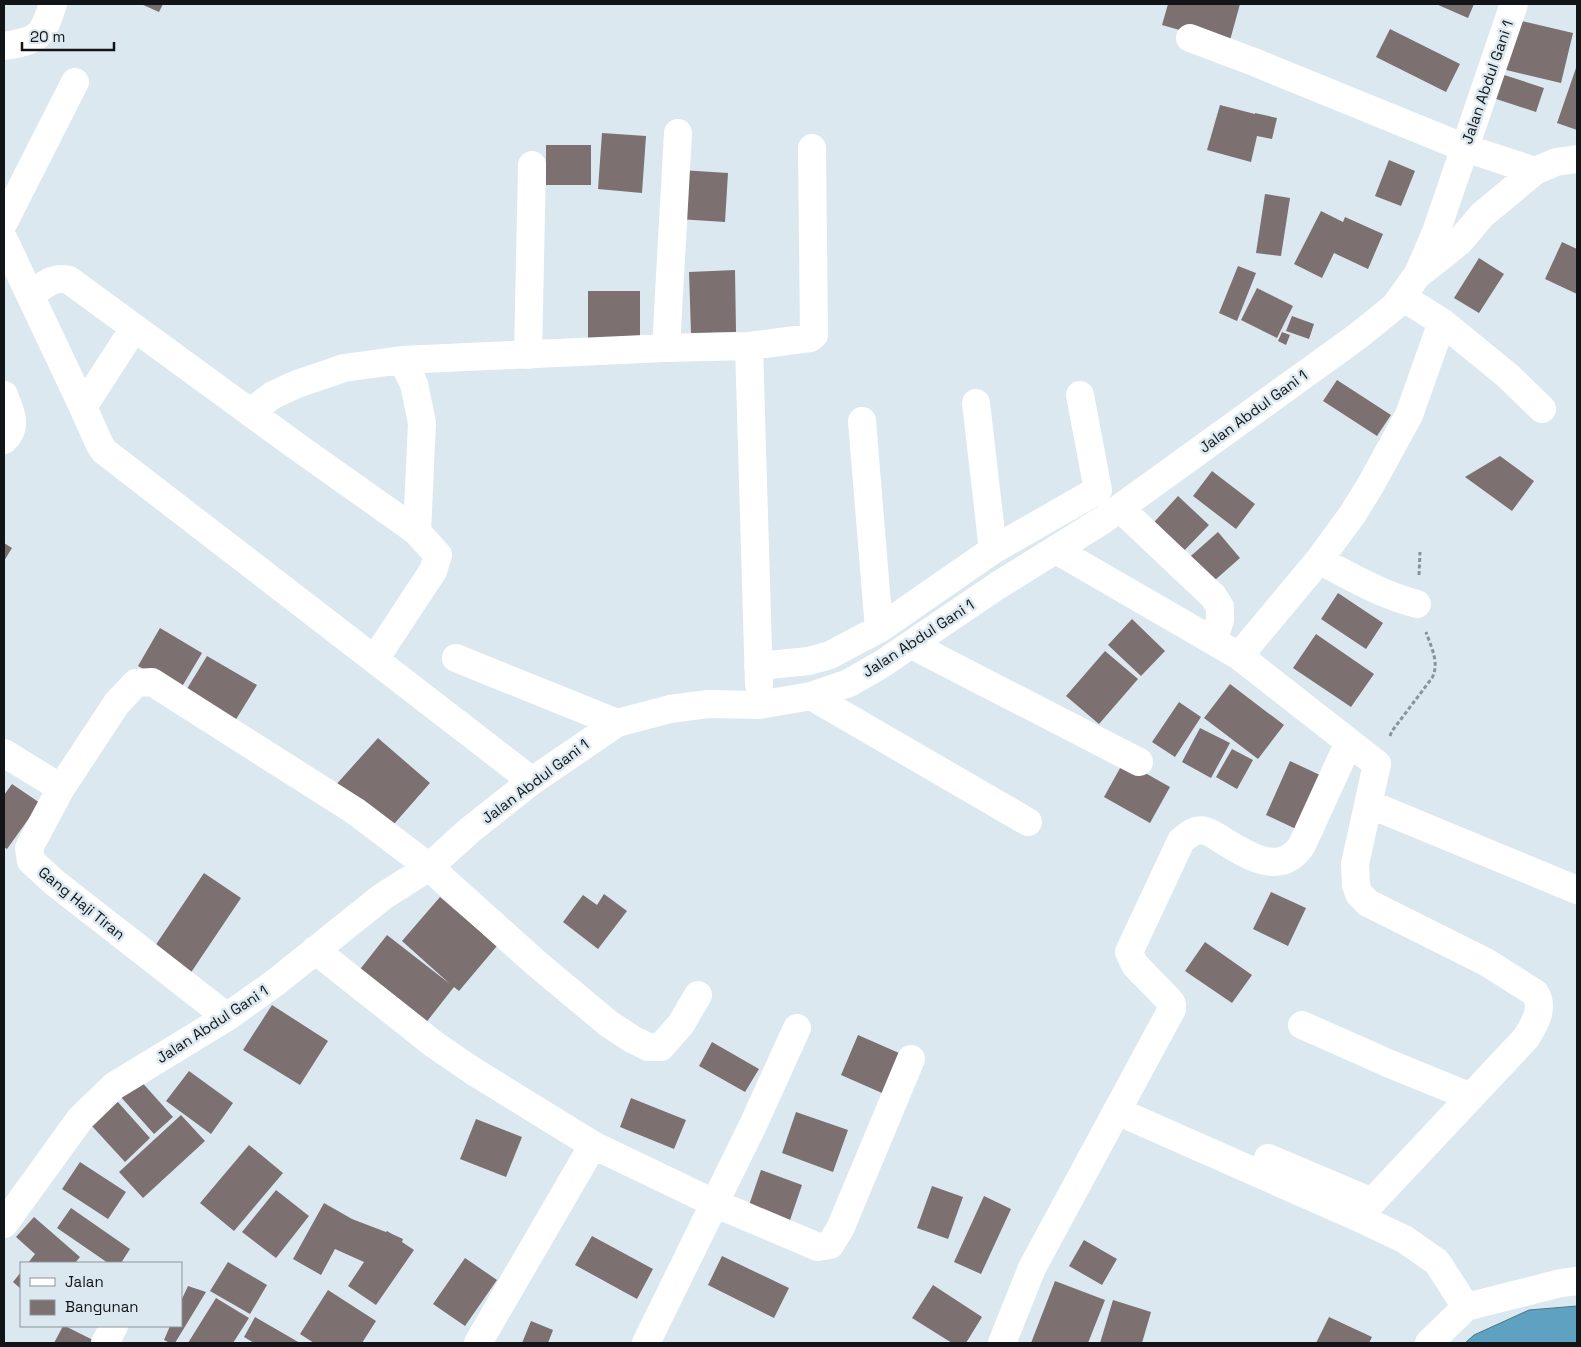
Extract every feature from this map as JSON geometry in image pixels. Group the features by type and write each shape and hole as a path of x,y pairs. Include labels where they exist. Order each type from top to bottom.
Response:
{"street":[{"path":"4,46 29,41 40,34 46,24 53,4"},
{"name":"Jalan Abdul Gani 1","path":"4,1224 80,1119 114,1086 227,1017 276,982 382,897 429,867 470,830 532,781 617,723 670,709 708,704 759,705 811,696 849,683 912,645 997,586 1120,508 1358,336 1395,306 1418,274 1436,232 1514,4"},
{"path":"1190,38 1465,148 1535,171"},
{"path":"4,222 75,82"},
{"path":"666,348 678,133"},
{"path":"250,412 273,395 297,384 344,368 402,360 749,346 810,338 814,335 812,148"},
{"path":"1418,274 1448,252 1482,215 1535,171 1556,162 1577,159"},
{"path":"528,355 532,165"},
{"path":"4,240 99,443 112,458 532,781"},
{"path":"30,295 53,279 69,280 417,532 438,555 437,561 433,571 375,659"},
{"path":"1402,297 1442,322 1508,376 1542,409"},
{"path":"1239,656 1318,560 1357,508 1408,415 1442,322"},
{"path":"83,407 134,328"},
{"path":"749,346 759,705"},
{"path":"402,360 414,384 422,423 417,532"},
{"path":"4,395 14,421 9,436 4,440"},
{"path":"758,666 809,661 830,655 879,629 993,550 1098,490 1080,395"},
{"path":"976,403 993,550"},
{"path":"862,421 879,629"},
{"path":"1120,508 1212,596 1220,607 1220,620 1213,641"},
{"path":"1056,550 1239,656 1377,764 1355,864 1356,885 1360,894 1368,902 1486,962 1535,993 1538,998 1537,1019 1526,1038 1372,1202 1268,1158"},
{"path":"1318,560 1375,590 1417,604"},
{"path":"912,645 1139,762"},
{"path":"456,658 617,723"},
{"name":"Gang Haji Tiran","path":"227,1017 55,883 31,860 28,848 61,788 117,703 136,683 152,682 355,811 429,867 536,963 602,1018 632,1039 648,1047 661,1047 681,1024 698,995"},
{"path":"811,696 1028,822"},
{"path":"1002,1343 1032,1268 1172,1009 1172,1004 1169,1000 1135,965 1130,952 1182,841 1193,832 1204,830 1250,856 1273,862 1286,861 1296,854 1302,846 1349,742"},
{"path":"4,752 61,788"},
{"path":"1369,804 1577,890"},
{"path":"315,950 435,1045 473,1071 593,1145 818,1248 830,1245 840,1229 911,1059"},
{"path":"1302,1025 1471,1097"},
{"path":"646,1343 753,1124 797,1028"},
{"path":"1117,1111 1404,1239 1436,1262 1466,1307"},
{"path":"478,1343 593,1145"},
{"path":"1430,1343 1466,1307 1577,1281"},
{"path":"105,1343 113,1327"}],"path":[{"path":"1377,764 1392,731 1436,672 1437,664 1417,604 1420,552"}],"water":[{"path":"1577,1306 1577,1343 1465,1343 1474,1335 1529,1310"}],"building":[{"path":"141,4 163,4 159,12"},
{"path":"1168,4 1240,4 1229,44 1162,25"},
{"path":"1436,4 1474,4 1468,18"},
{"path":"1513,19 1573,33 1561,83 1502,69"},
{"path":"1390,29 1460,64 1446,92 1376,57"},
{"path":"1577,68 1577,130 1557,123"},
{"path":"1495,72 1544,88 1536,112 1487,96"},
{"path":"1220,105 1277,118 1272,139 1257,136 1251,162 1207,150"},
{"path":"602,133 646,136 642,193 598,189"},
{"path":"546,145 591,145 591,185 546,185"},
{"path":"1389,160 1415,171 1401,206 1375,196"},
{"path":"681,170 728,173 725,222 678,219"},
{"path":"1265,194 1290,198 1281,256 1256,253"},
{"path":"1321,211 1343,222 1345,217 1383,234 1368,269 1334,253 1322,278 1294,264"},
{"path":"1562,242 1577,249 1577,294 1545,279"},
{"path":"1479,258 1504,274 1479,313 1454,298"},
{"path":"1238,266 1256,273 1237,321 1219,313"},
{"path":"735,270 736,332 691,333 689,272"},
{"path":"1257,288 1293,306 1277,338 1241,320"},
{"path":"588,291 640,291 640,344 588,344"},
{"path":"1292,316 1314,324 1309,339 1286,331"},
{"path":"1282,332 1290,335 1286,345 1278,341"},
{"path":"1337,380 1391,415 1377,436 1323,401"},
{"path":"1500,456 1534,481 1512,511 1465,477"},
{"path":"1212,471 1255,504 1236,529 1193,496"},
{"path":"1178,496 1209,525 1176,559 1146,531"},
{"path":"1218,532 1240,558 1206,588 1184,562"},
{"path":"4,543 12,548 4,561"},
{"path":"1338,593 1383,623 1366,649 1321,619"},
{"path":"1132,619 1165,651 1141,676 1108,645"},
{"path":"160,628 202,653 180,690 138,666"},
{"path":"1316,634 1374,674 1351,707 1293,668"},
{"path":"1105,651 1138,679 1099,724 1066,696"},
{"path":"207,656 257,685 235,721 185,692"},
{"path":"1230,684 1284,725 1258,759 1204,718"},
{"path":"1179,702 1201,717 1175,757 1152,742"},
{"path":"1200,728 1230,743 1211,778 1182,762"},
{"path":"378,738 430,783 387,832 334,787"},
{"path":"1232,749 1253,760 1237,789 1216,777"},
{"path":"1124,761 1170,787 1150,823 1104,797"},
{"path":"1290,761 1320,775 1296,829 1266,815"},
{"path":"12,784 40,803 7,849 4,847 4,795"},
{"path":"204,873 241,898 190,974 153,949"},
{"path":"1271,892 1306,908 1288,946 1253,929"},
{"path":"604,894 627,911 598,949 563,922 583,895 597,905"},
{"path":"440,897 497,946 459,991 454,987 421,1029 354,977 387,935 450,984 402,941"},
{"path":"1205,942 1252,975 1232,1003 1185,971"},
{"path":"272,1005 328,1041 300,1085 243,1050"},
{"path":"858,1035 899,1053 882,1093 841,1075"},
{"path":"712,1042 759,1069 745,1092 699,1066"},
{"path":"189,1071 233,1103 211,1134 166,1101"},
{"path":"139,1079 173,1117 154,1134 120,1096"},
{"path":"631,1098 686,1120 674,1149 620,1127"},
{"path":"117,1101 150,1138 125,1162 91,1125"},
{"path":"796,1112 848,1130 833,1172 782,1153"},
{"path":"181,1115 205,1141 143,1198 119,1172"},
{"path":"476,1119 522,1137 506,1177 460,1159"},
{"path":"249,1145 283,1173 234,1231 200,1203"},
{"path":"80,1162 126,1192 108,1219 62,1189"},
{"path":"761,1170 802,1185 788,1226 747,1211"},
{"path":"932,1186 963,1197 948,1239 917,1228"},
{"path":"276,1190 309,1216 276,1258 242,1232"},
{"path":"984,1196 1011,1209 981,1274 954,1262"},
{"path":"324,1203 352,1219 387,1231 403,1239 402,1242 414,1250 376,1305 348,1286 364,1262 335,1249 321,1275 293,1259"},
{"path":"71,1208 130,1249 122,1262 107,1262 57,1228"},
{"path":"34,1217 80,1257 76,1262 29,1262 35,1254 16,1237"},
{"path":"592,1236 653,1269 637,1299 575,1265"},
{"path":"1084,1240 1117,1259 1102,1285 1069,1266"},
{"path":"722,1256 789,1288 774,1318 708,1285"},
{"path":"465,1258 497,1280 465,1326 433,1304"},
{"path":"228,1262 267,1285 250,1314 210,1291"},
{"path":"20,1273 20,1288 13,1282"},
{"path":"1055,1281 1105,1300 1088,1343 1031,1343"},
{"path":"933,1285 982,1317 966,1343 952,1343 912,1318"},
{"path":"188,1286 206,1292 175,1343 170,1343 164,1340 170,1327 182,1327 182,1299"},
{"path":"328,1290 376,1321 362,1343 314,1343 300,1334"},
{"path":"216,1298 249,1318 233,1343 188,1343"},
{"path":"1113,1300 1151,1312 1142,1343 1100,1343"},
{"path":"255,1317 300,1343 254,1343 244,1337"},
{"path":"1329,1317 1372,1337 1369,1343 1316,1343"},
{"path":"531,1321 553,1330 548,1343 522,1343"},
{"path":"62,1327 67,1327 99,1343 54,1343"}]}
